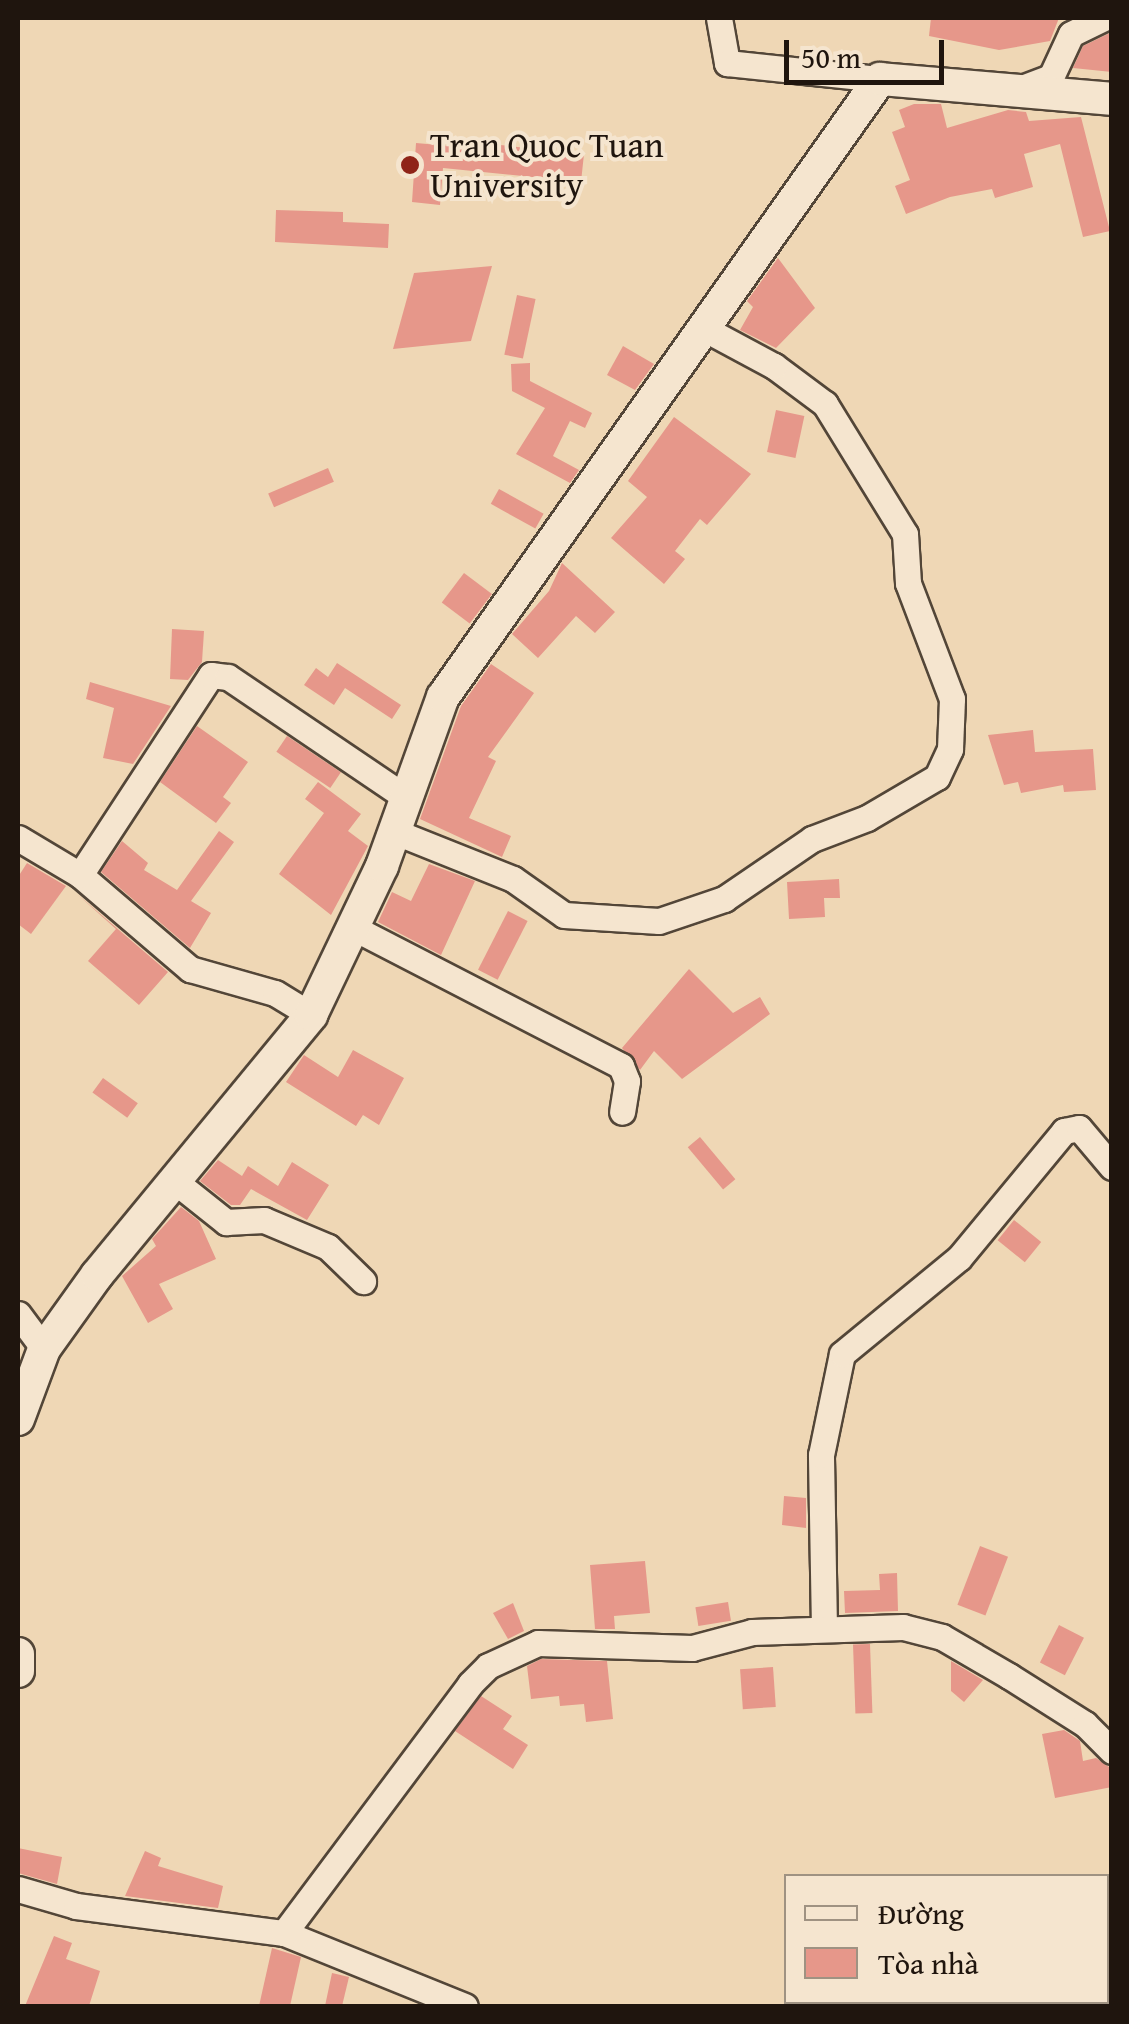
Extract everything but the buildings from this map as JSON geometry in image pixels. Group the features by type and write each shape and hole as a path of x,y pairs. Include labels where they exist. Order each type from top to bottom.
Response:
{"street":[{"path":"718,18 728,63 1112,99"},
{"path":"1022,88 1051,77 1071,34 1104,18"},
{"path":"18,1418 44,1349 311,1015 393,830 443,697 880,79"},
{"path":"393,830 514,879 564,915 659,921 724,899 812,838 866,818 938,777 950,749 952,699 908,582 905,534 824,404 774,366 705,330"},
{"path":"80,876 212,675 228,677 404,796"},
{"path":"18,838 80,876 190,968 275,993 311,1015"},
{"path":"350,926 621,1066 627,1081 622,1112"},
{"path":"824,1629 821,1455 842,1354 960,1258 1064,1132 1079,1128 1112,1166"},
{"path":"177,1184 226,1222 264,1220 328,1248 363,1281"},
{"path":"18,1314 44,1349"},
{"path":"284,1933 488,1666 538,1643 692,1648 752,1632 903,1627 942,1637 1085,1724 1112,1751"},
{"path":"18,1654 18,1671"},
{"path":"18,1889 76,1906 284,1933 465,2006"}],"place":[{"name":"Tran Quoc Tuan University","path":"410,165"}]}
